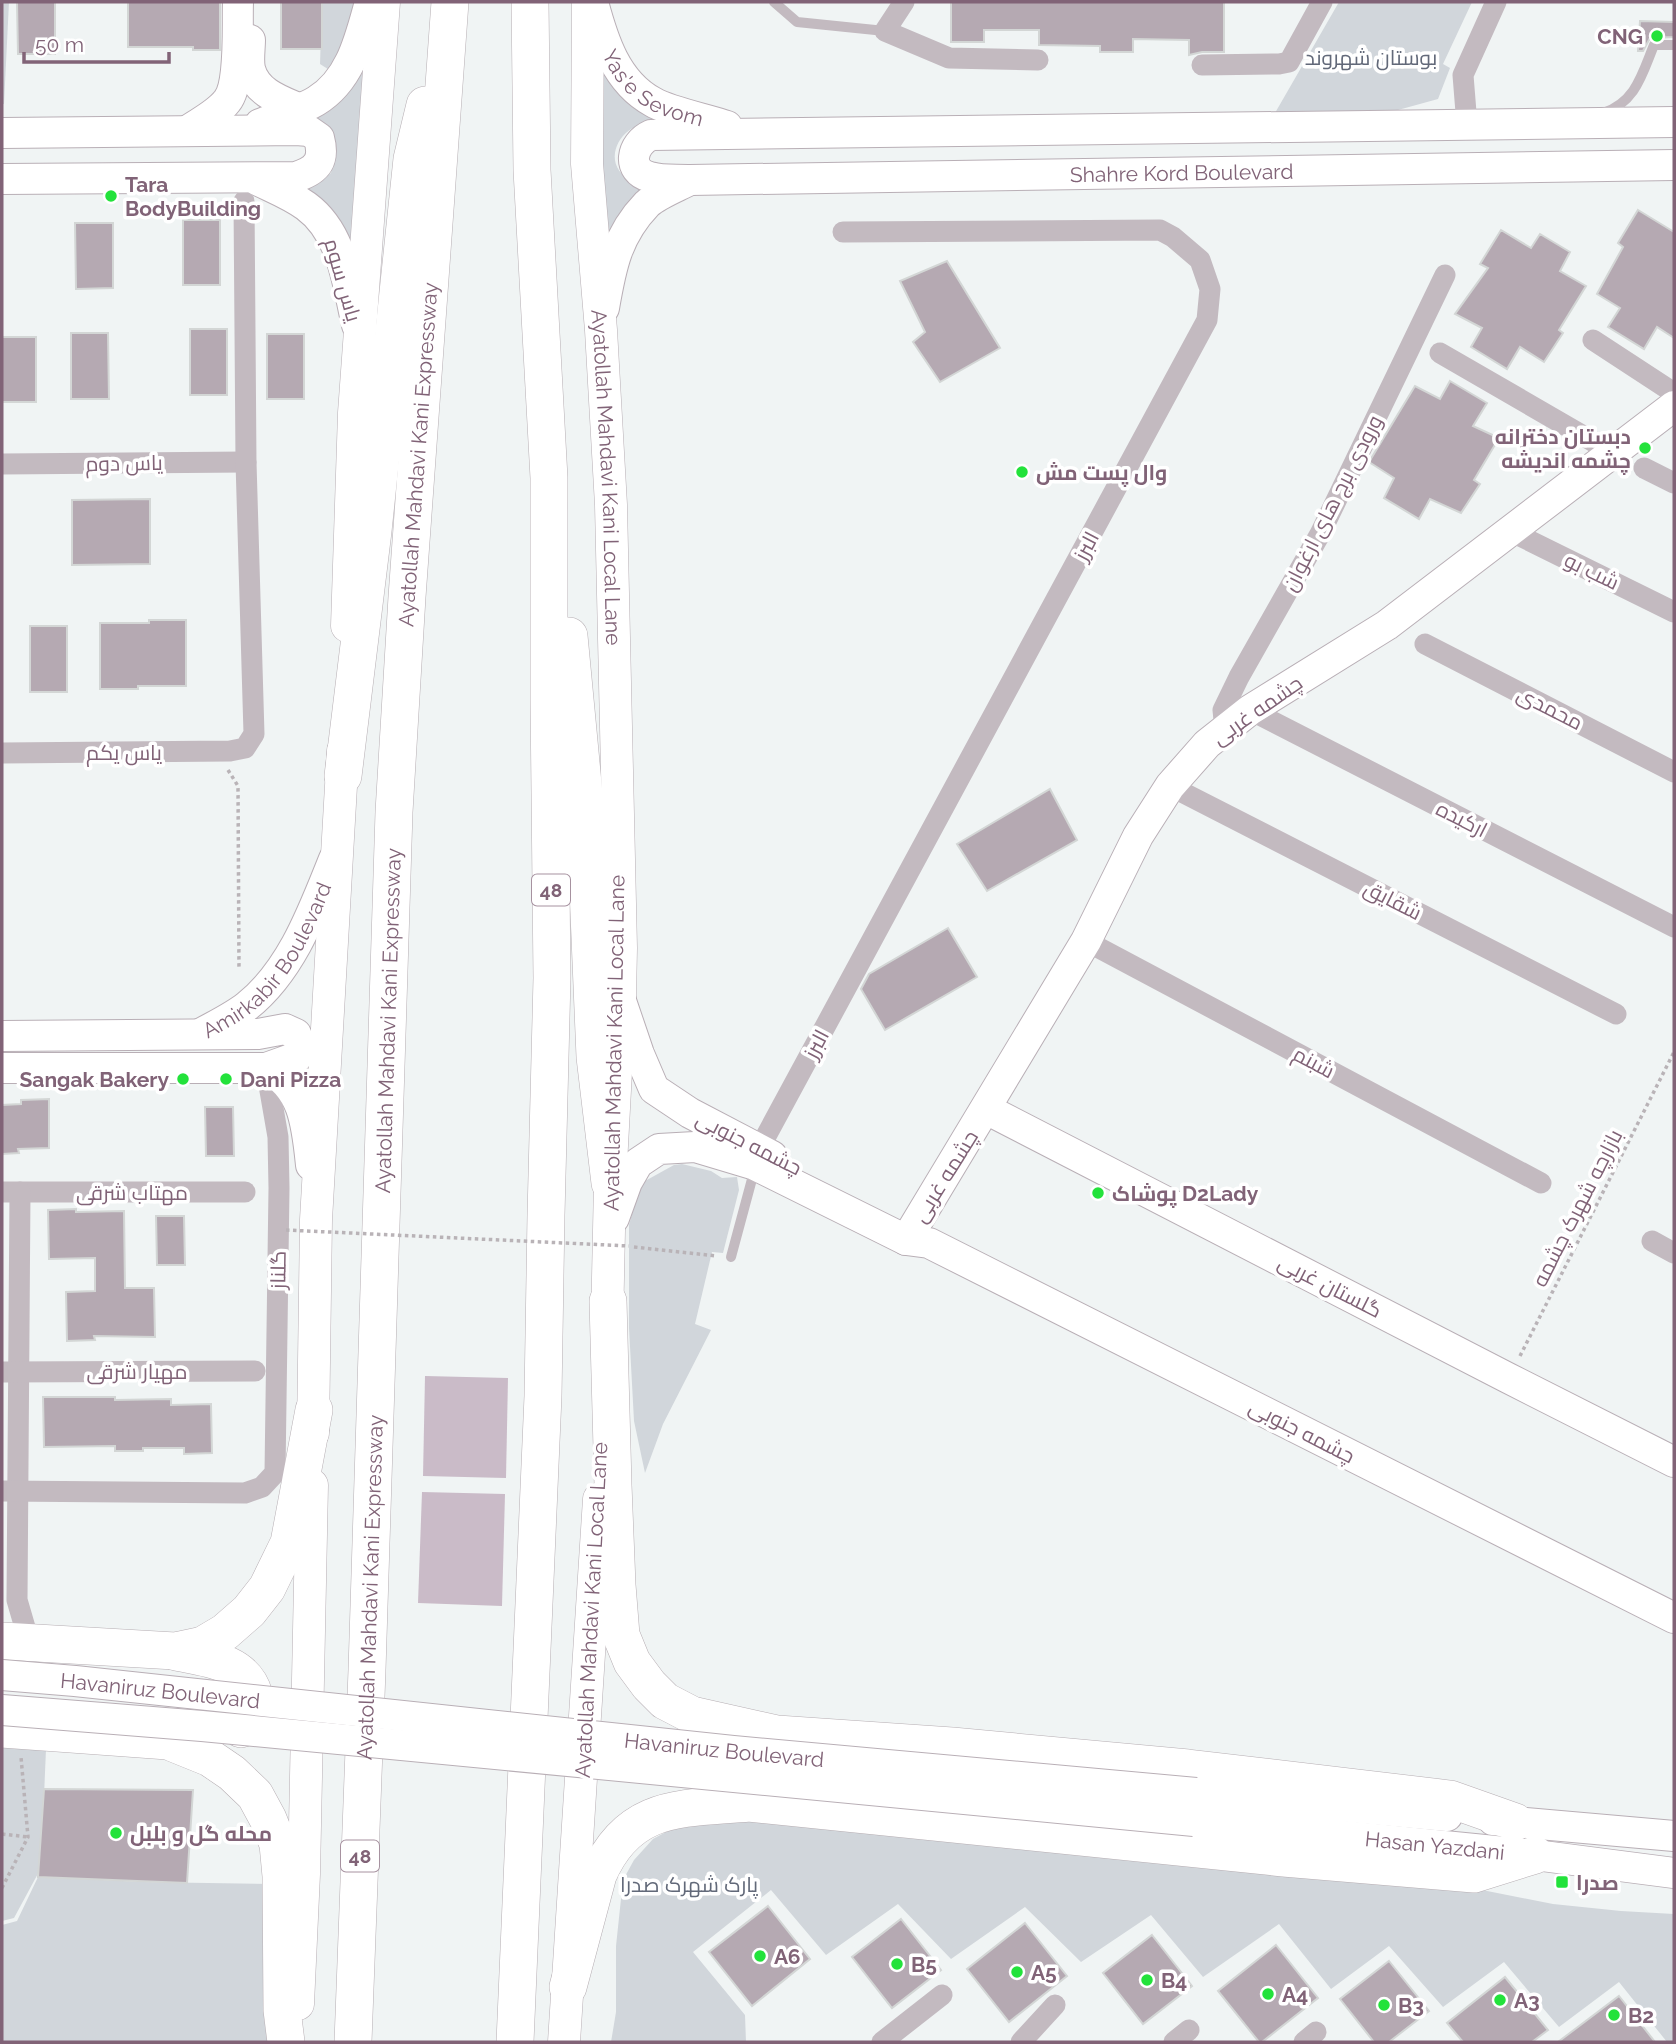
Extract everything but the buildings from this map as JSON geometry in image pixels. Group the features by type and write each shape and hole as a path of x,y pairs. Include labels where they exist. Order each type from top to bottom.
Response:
{"highway":[{"path":"342,776 373,531 412,159 449,2"},
{"name":"Ayatollah Mahdavi Kani Expressway","path":"353,2042 394,812 449,2"},
{"name":"48","path":"515,2042 543,1396 552,978 549,478 532,170 530,2"},
{"path":"549,478 570,647 584,794 595,1056 610,1183"},
{"path":"608,1301 621,1635 632,1662 665,1701 692,1716 777,1734"},
{"path":"175,1651 203,1645 225,1632 249,1611 267,1588 289,1543 314,1410"},
{"path":"2,1641 175,1651 214,1660 237,1669 251,1686 256,1701 251,1720 239,1730 216,1739 11,1739"},
{"path":"1515,1822 1450,1799 1188,1768 952,1746 692,1728 670,1738 665,1752 665,1764 670,1775 680,1784 696,1793 749,1802 1284,1858 1474,1874 1535,1855"},
{"path":"168,1741 210,1758 232,1773 255,1795 278,1844 281,1877 282,2010 286,2042"},
{"path":"568,1987 598,1875 611,1850 626,1833 647,1819 667,1812 749,1802"}],"main road":[{"path":"296,2042 304,1874 316,1220 342,776 352,461 384,2"},
{"name":"Ayatollah Mahdavi Kani Local Lane","path":"564,2042 597,1540 608,1301 619,1240 610,1183 620,996 611,505 601,330 587,164 588,2"}],"street":[{"path":"187,131 230,99 236,72 238,2"},
{"path":"250,2 250,69 259,86 271,96 298,108"},
{"path":"246,130 317,100 330,90 353,59 370,2"},
{"name":"Yas'e Sevom","path":"593,2 603,39 620,72 635,90 656,104 754,134"},
{"path":"904,2 885,31 949,58 1038,60"},
{"path":"1202,65 1289,62 1322,2"},
{"path":"1467,125 1463,75 1496,2"},
{"name":"Shahre Kord Boulevard","path":"1674,122 651,135 637,144 634,160 637,168 650,178 690,180 1674,165"},
{"path":"2,133 246,130 309,131 319,138 322,150 319,163 310,173 247,189 246,462"},
{"name":"یاس سوم","path":"2,179 247,189 306,206 331,231 344,266 360,338"},
{"path":"601,330 610,275 620,241 649,203 690,180"},
{"name":"البرز","path":"757,1157 1208,320 1210,289 1200,260 1173,237 1160,230 843,232"},
{"name":"ورودی برج های ارغوان","path":"1225,730 1223,710 1320,534 1445,275"},
{"path":"1593,340 1674,393"},
{"path":"1440,353 1613,453"},
{"name":"چشمه غربی","path":"916,1236 986,1109 1086,941 1138,836 1170,786 1207,744 1251,710 1387,625 1674,406"},
{"name":"یاس دوم","path":"2,464 246,462"},
{"name":"یاس یکم","path":"2,752 230,751 245,748 254,734 246,462"},
{"path":"1644,468 1674,483"},
{"name":"شب بو","path":"1510,531 1674,612"},
{"name":"محمدی","path":"1425,644 1674,772"},
{"name":"ارکیده","path":"1251,710 1674,927"},
{"name":"شقایق","path":"1170,786 1616,1014"},
{"name":"Amirkabir Boulevard","path":"2,1036 198,1035 227,1020 248,1005 278,973 312,914 338,849"},
{"name":"شبنم","path":"1086,941 1541,1183"},
{"name":"چشمه جنوبی","path":"620,996 653,1089 757,1157 1674,1618"},
{"path":"198,1035 258,1034 285,1029 296,1034 301,1046 297,1057 266,1068"},
{"name":"Amirkabir Boulevard","path":"2,1068 266,1068"},
{"path":"266,1068 280,1075 300,1103 309,1141 316,1220"},
{"name":"گلناز","path":"10,1491 245,1493 262,1487 275,1473 278,1137 266,1068"},
{"name":"گلستان غربی","path":"986,1109 1674,1462"},
{"name":"چشمه جنوبی","path":"619,1240 627,1182 638,1163 659,1149 695,1147 757,1157"},
{"path":"11,1192 10,1491 16,1600 26,1631 39,1643"},
{"name":"مهتاب شرقی","path":"11,1192 244,1192"},
{"path":"1652,1241 1674,1253"},
{"name":"مهیار شرقی","path":"10,1371 255,1371"},
{"path":"2,1625 16,1600"},
{"name":"Havaniruz Boulevard","path":"2,1675 733,1751 1195,1807"},
{"name":"Havaniruz Boulevard","path":"2,1710 1195,1807"},
{"name":"Hasan Yazdani","path":"1195,1807 1515,1822 1674,1836"},
{"name":"Hasan Yazdani","path":"1195,1807 1674,1873"},
{"path":"883,2042 942,1995"},
{"path":"1021,2042 1055,2004"}],"lane":[{"path":"774,2 797,22 885,31"},
{"path":"1569,124 1612,110 1636,90 1654,45 1674,45"},
{"path":"732,1257 757,1157"}],"path":[{"path":"215,751 238,786 239,970"},
{"name":"بازارچه شهرک چشمه","path":"1508,1378 1674,1052"},
{"path":"286,1230 619,1240 732,1257"},
{"path":"2,1888 28,1837 11,1739"},
{"path":"2,1834 28,1837"}],"green space":[{"path":"2,2 9,2 4,104 2,104"},
{"path":"322,2 354,2 351,38 331,71 320,64"},
{"name":"بوستان شهروند","path":"1339,2 1472,2 1443,64 1450,68 1438,99 1398,110 1275,113"},
{"path":"372,25 352,280 297,191 310,187 331,173 334,159 313,122 314,114"},
{"path":"595,36 683,120 639,125 621,139 615,153 617,167 629,179 652,190 603,253"},
{"path":"682,1164 711,1171 722,1178 737,1177 739,1190 723,1253 712,1252 695,1324 711,1330 663,1424 645,1473 634,1421 629,1328 629,1225 637,1195 645,1181 674,1165"},
{"path":"2,1747 46,1749 41,1868 14,1918 2,1921"},
{"name":"پارک شهرک صدرا","path":"775,1819 1437,1881 1553,1904 1674,1914 1674,2042 1667,2042 1619,1982 1559,2027 1504,1962 1443,2007 1389,1946 1331,1989 1279,1924 1203,1977 1151,1915 1081,1962 1025,1907 951,1959 898,1904 826,1955 771,1890 693,1952 745,2015 746,2042 611,2042 616,2012 616,1946 623,1880 634,1860 653,1839 675,1827"},
{"path":"38,1877 274,1884 275,2042 2,2042 2,1925 17,1921"}],"shaded area":[{"path":"425,1376 508,1378 506,1478 423,1476"},
{"path":"422,1492 505,1494 502,1606 418,1603"}],"place":[{"name":"CNG","path":"1657,36"},
{"name":"Tara BodyBuilding","path":"111,196"},
{"name":"دبستان دخترانه چشمه اندیشه","path":"1645,448"},
{"name":"وال پست مش","path":"1022,472"},
{"name":"Sangak Bakery","path":"183,1079"},
{"name":"Dani Pizza","path":"226,1079"},
{"name":"پوشاک D2Lady","path":"1098,1193"},
{"name":"محله گل و بلبل","path":"116,1833"},
{"name":"صدرا","path":"1562,1882"},
{"name":"A6","path":"760,1956"},
{"name":"B5","path":"897,1964"},
{"name":"A5","path":"1017,1972"},
{"name":"B4","path":"1147,1980"},
{"name":"A4","path":"1268,1994"},
{"name":"A3","path":"1500,2000"},
{"name":"B3","path":"1384,2005"},
{"name":"B2","path":"1614,2015"}]}
